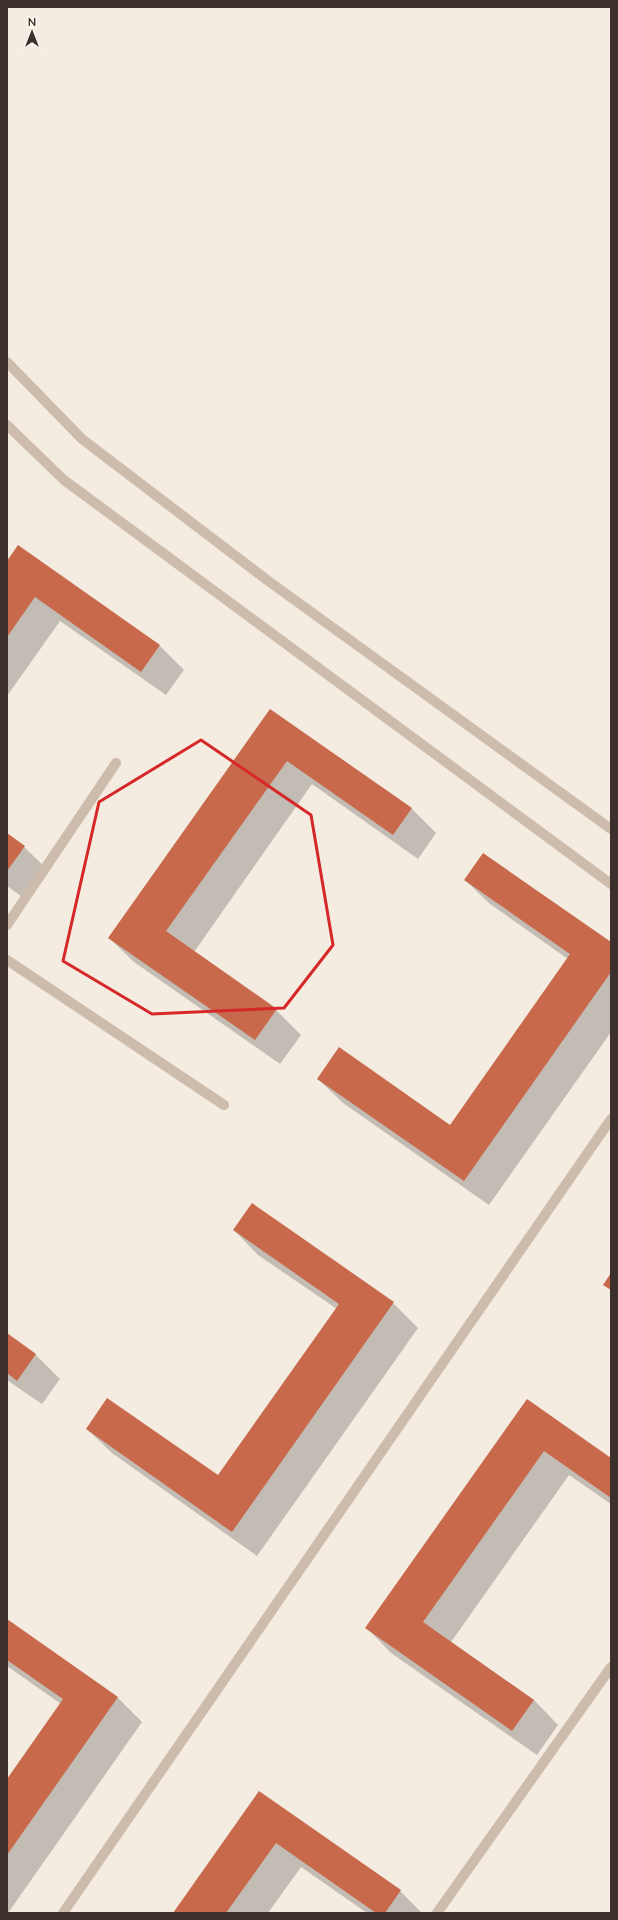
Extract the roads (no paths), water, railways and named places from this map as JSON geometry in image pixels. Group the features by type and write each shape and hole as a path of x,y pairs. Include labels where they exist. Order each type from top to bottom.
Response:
{"street":[{"path":"7,362 82,439 267,580 611,829"},
{"path":"7,425 64,480 611,884"},
{"path":"7,925 116,763"},
{"path":"7,960 224,1105"},
{"path":"63,1913 611,1120"},
{"path":"438,1913 611,1667"}]}
